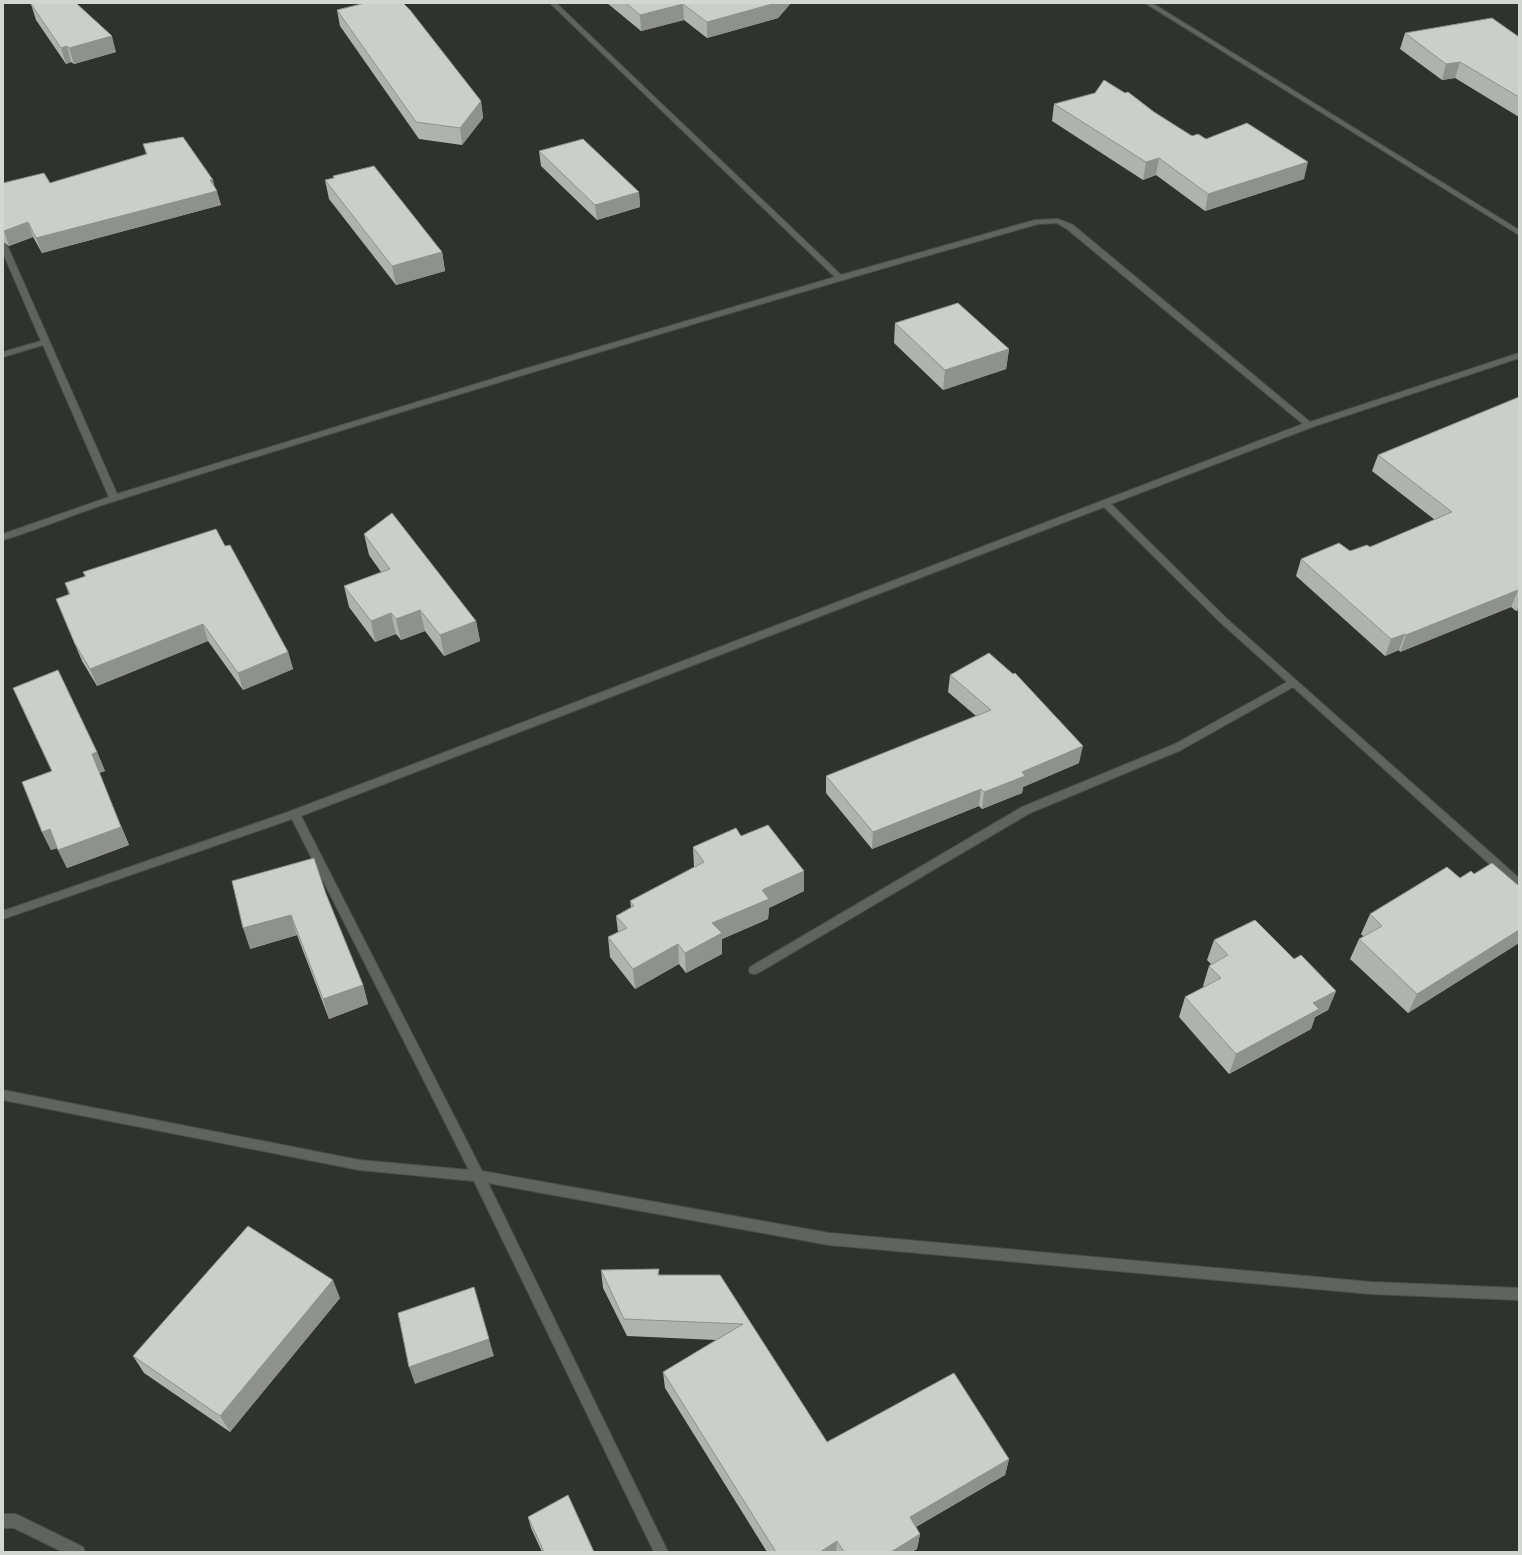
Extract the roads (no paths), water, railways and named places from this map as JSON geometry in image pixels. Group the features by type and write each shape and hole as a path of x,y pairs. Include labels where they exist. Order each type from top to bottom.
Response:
{"street":[{"path":"553,3 840,278"},
{"path":"1148,3 1519,233"},
{"path":"3,537 114,498 840,278 1038,222 1058,221 1070,227 1309,425"},
{"path":"3,246 114,498"},
{"path":"3,355 44,342"},
{"path":"3,915 295,814 1309,425 1519,355"},
{"path":"1105,503 1222,620 1519,884"},
{"path":"754,970 1026,810 1178,747 1293,683"},
{"path":"295,814 478,1176 661,1552"},
{"path":"3,1095 359,1165 478,1176 829,1239 1371,1288 1519,1294"},
{"path":"3,1521 15,1521 78,1552"}]}
